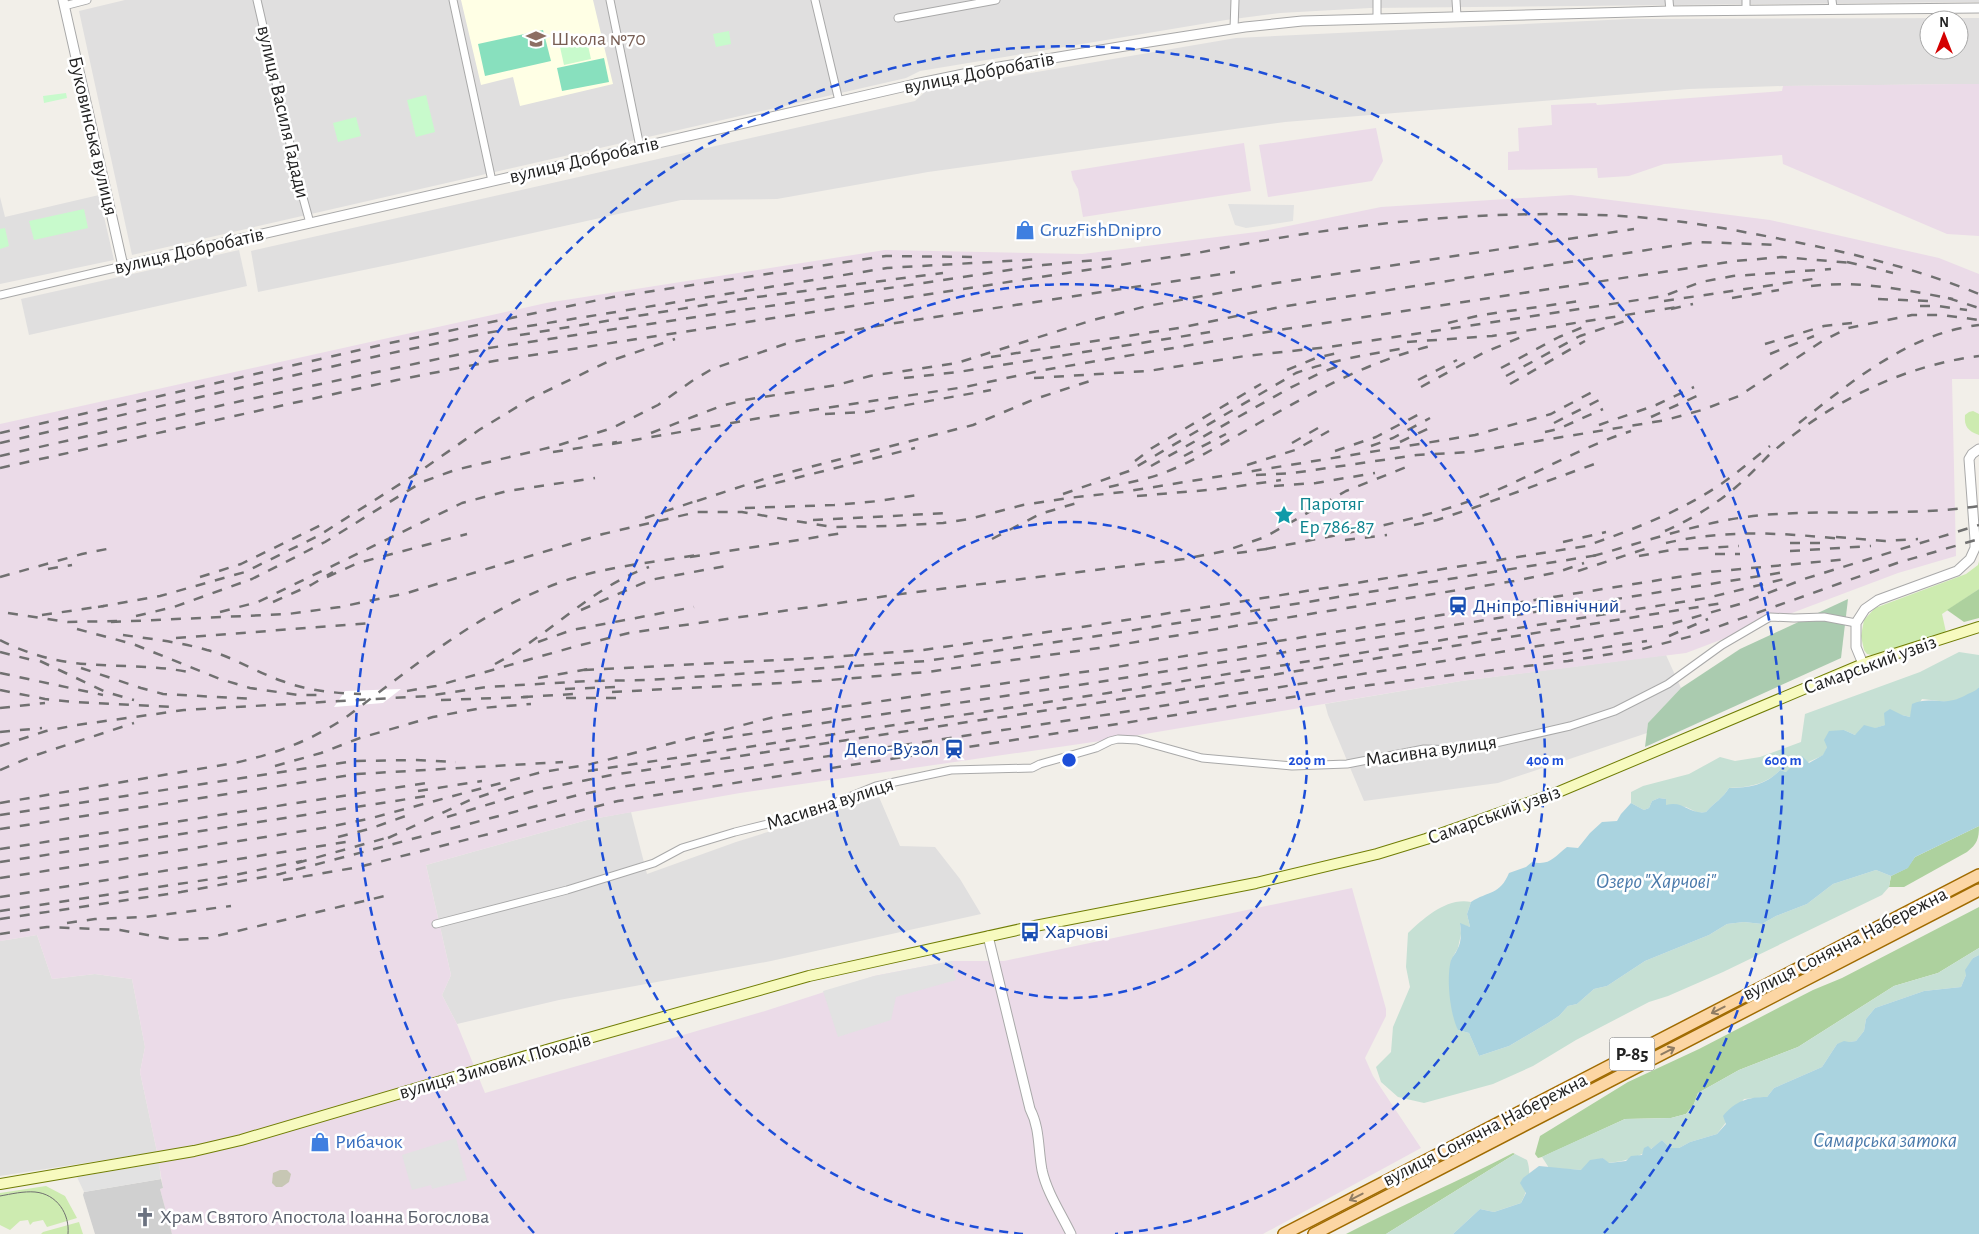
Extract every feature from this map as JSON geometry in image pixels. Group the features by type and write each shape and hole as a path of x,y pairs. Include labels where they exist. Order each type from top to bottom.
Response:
{"main road":[{"name":"Самарський узвіз","path":"988,936 1324,868 1426,840 1556,793 1863,664 1979,627"},
{"name":"вулиця Сонячна Набережна","path":"1284,1234 1979,875"},
{"name":"вулиця Сонячна Набережна","path":"1314,1234 1979,890"},
{"name":"вулиця Зимових Походів","path":"0,1184 188,1152 241,1140 550,1049 809,976 988,936"}],"street":[{"path":"63,3 87,0"},
{"name":"вулиця Василя Гадади","path":"257,0 310,223"},
{"path":"453,0 492,181"},
{"path":"610,0 640,147"},
{"path":"815,0 839,101"},
{"path":"898,18 996,0"},
{"path":"1234,29 1236,0"},
{"path":"1377,0 1377,18"},
{"path":"1456,0 1457,16"},
{"path":"1669,0 1670,11"},
{"name":"Буковинська вулиця","path":"63,3 123,266"},
{"name":"вулиця Добробатів","path":"0,295 839,101 993,68 1234,29 1302,21 1670,11 1746,5 1899,4 1979,8"},
{"path":"1863,664 1856,647 1856,623 1865,609 1878,600 1956,571 1970,559 1975,548 1975,540 1969,459 1979,449"},
{"name":"Масивна вулиця","path":"436,924 567,890 654,863 682,848 735,832 805,815 876,786 951,770 1032,768 1118,739 1137,740 1202,758 1292,766 1347,764 1424,749 1465,750 1570,726 1615,711 1668,684 1722,645 1770,617 1824,617 1856,623"},
{"path":"988,936 1030,1109 1037,1128 1042,1170 1048,1189 1071,1234"}],"shaded area":[{"path":"125,0 1979,0 1979,2 1370,8 1280,13 1226,20 920,71 906,78 132,255 79,11"},
{"name":"Школа №70","path":"461,0 593,0 613,84 520,106 513,77 481,85"},
{"path":"1919,18 1919,60 1969,60 1969,18 1979,18 1979,84 1689,89 1285,122 928,172 777,199 681,200 258,292 251,251 915,101 926,91 1236,38 1629,19"},
{"path":"1979,84 1979,236 1947,234 1783,164 1782,155 1664,164 1629,176 1598,178 1597,168 1508,170 1508,152 1519,151 1518,128 1552,125 1551,105 1596,103 1597,105 1782,91 1783,86"},
{"path":"1376,128 1383,161 1372,181 1268,197 1259,145"},
{"path":"1244,143 1251,191 1083,217 1078,189 1071,171"},
{"path":"99,195 114,260 0,284 0,197 5,217"},
{"path":"1571,195 1770,220 1939,258 1979,274 1979,379 1952,379 1956,556 1898,573 1686,653 1461,681 1121,738 740,793 587,820 426,865 451,975 442,995 457,1024 485,1093 765,1011 874,976 952,961 1004,961 1352,888 1386,1009 1386,1016 1365,1058 1373,1076 1421,1148 1263,1234 172,1234 160,1189 163,1188 157,1152 140,1072 145,1047 132,979 95,974 52,979 37,935 0,941 0,424 546,303 885,250 1083,254 1264,231 1381,207"},
{"path":"1228,204 1294,205 1293,221 1246,228 1235,225"},
{"path":"239,250 247,286 29,335 21,299"},
{"path":"1848,599 1841,658 1645,747 1648,723 1681,688 1740,649"},
{"path":"1959,652 1979,655 1979,687 1976,692 1958,701 1948,702 1922,699 1910,717 1902,715 1885,725 1855,735 1844,730 1827,747 1824,755 1786,772 1780,770 1763,782 1729,788 1706,812 1698,813 1686,807 1665,805 1666,799 1659,798 1652,801 1649,808 1644,810 1631,803 1631,792 1643,786 1689,774 1720,757 1735,761 1760,757 1801,742 1805,714 1920,672"},
{"path":"1666,655 1681,688 1648,723 1647,733 1498,783 1364,801 1325,704 1461,681"},
{"path":"879,797 900,846 935,847 960,879 981,914 771,961 559,1000 457,1024 442,995 451,975 426,865 587,820 631,812 647,874 736,842"},
{"path":"1876,870 1891,876 1889,887 1882,895 1723,972 1668,996 1649,1002 1576,1040 1533,1066 1493,1084 1424,1103 1398,1097 1381,1082 1376,1067 1391,1052 1393,1027 1410,987 1406,967 1408,933 1429,915 1445,906 1462,901 1471,902 1467,914 1470,927 1460,924 1461,934 1458,948 1451,960 1458,1030 1469,1033 1479,1056 1509,1046 1559,1016 1568,1006 1577,1004 1594,989 1607,986 1645,961 1709,935 1727,924 1744,922 1762,924 1776,916 1807,904 1833,884"},
{"path":"37,935 52,979 95,974 132,979 145,1047 140,1072 157,1152 0,1176 0,941"},
{"path":"1979,948 1979,955 1973,958 1961,987 1924,991 1875,1008 1866,1019 1864,1031 1856,1041 1837,1044 1822,1067 1774,1088 1767,1097 1744,1099 1717,1134 1690,1142 1679,1148 1670,1148 1662,1140 1650,1150 1637,1156 1623,1161 1608,1163 1603,1158 1587,1165 1582,1170 1549,1168 1542,1157 1625,1119 1671,1118 1686,1114 1694,1104 1698,1093 1739,1070 1798,1047 1894,986 1938,973"},
{"path":"952,961 956,980 896,997 891,1020 838,1037 823,991 874,976"},
{"path":"456,1138 467,1180 432,1189 431,1185 412,1190 402,1155"},
{"path":"1515,1154 1527,1160 1529,1171 1526,1192 1521,1203 1494,1212 1480,1209 1453,1234 1386,1234"},
{"path":"159,1163 161,1179 84,1192 77,1177"},
{"path":"287,1170 291,1174 289,1182 282,1187 276,1187 272,1183 273,1173"},
{"path":"161,1179 163,1188 160,1189 172,1234 95,1234 83,1195 84,1192"}],"green space":[{"path":"543,30 551,61 485,76 478,44"},
{"path":"729,31 731,44 716,47 713,34"},
{"path":"587,41 591,59 564,65 560,47"},
{"path":"604,58 609,82 562,91 557,68"},
{"path":"66,93 67,98 44,103 43,96"},
{"path":"426,95 435,132 416,137 407,100"},
{"path":"356,117 361,136 338,142 333,123"},
{"path":"84,209 88,228 34,240 29,221"},
{"path":"5,228 9,246 0,249 0,229"},
{"path":"1973,411 1979,414 1979,435 1969,430 1965,423 1965,415"},
{"path":"1979,561 1979,589 1942,614 1946,632 1876,656 1867,654 1864,650 1861,636 1864,620 1875,608 1966,574 1978,565"},
{"path":"1979,589 1979,618 1964,622 1947,610"},
{"path":"1979,826 1977,841 1967,852 1904,887 1889,887 1891,876 1907,868 1915,857"},
{"path":"1979,907 1979,948 1938,973 1894,986 1798,1047 1739,1070 1698,1093 1694,1104 1686,1114 1671,1118 1625,1119 1542,1157 1538,1158 1535,1154 1540,1136 1628,1082 1699,1049 1813,990 1842,978"},
{"path":"1513,1153 1515,1154 1386,1234 1346,1234 1471,1174"},
{"path":"46,1186 65,1196 77,1218 47,1227 43,1220 33,1222 30,1225 28,1220 20,1221 10,1230 0,1225 0,1193"},
{"path":"79,1222 83,1234 41,1234 43,1232"}],"water":[{"name":"Озеро \"Харчові\"","path":"1979,687 1979,826 1915,857 1908,868 1891,876 1876,870 1833,884 1807,904 1776,916 1762,924 1744,922 1727,924 1709,935 1645,961 1607,986 1594,989 1577,1004 1568,1006 1559,1016 1509,1046 1479,1056 1469,1033 1458,1030 1451,1006 1449,976 1451,960 1460,944 1460,923 1470,927 1467,914 1471,902 1498,889 1509,873 1526,867 1532,862 1548,862 1567,847 1578,848 1602,822 1617,821 1631,803 1644,810 1649,808 1652,801 1659,798 1666,799 1666,805 1677,804 1695,811 1706,812 1729,788 1757,785 1769,779 1780,770 1786,772 1802,756 1809,763 1823,755 1827,747 1824,740 1829,731 1844,730 1855,735 1864,725 1875,728 1885,725 1884,713 1890,709 1910,717 1912,704 1926,701 1951,701 1973,692"},
{"name":"Самарська затока","path":"1979,955 1979,1234 1453,1234 1480,1209 1494,1212 1521,1203 1526,1193 1520,1183 1523,1178 1539,1166 1581,1170 1590,1160 1603,1158 1609,1163 1626,1161 1631,1156 1642,1155 1644,1148 1648,1146 1651,1149 1662,1140 1670,1148 1679,1148 1690,1142 1717,1134 1726,1124 1723,1116 1737,1103 1748,1099 1767,1097 1774,1088 1822,1067 1837,1044 1844,1041 1856,1041 1864,1031 1866,1019 1875,1008 1924,991 1961,987 1966,975 1965,970 1973,958"}],"pier":[{"path":"401,689 383,703 334,707 345,691"}],"tram line":[{"path":"0,1196 35,1192 50,1197 56,1201 64,1212 67,1219 68,1234"}],"railway":[{"path":"0,468 397,380 494,361 1197,253 1306,234 1416,220 1526,214 1582,214 1676,221 1772,237 1863,257 1933,277 1979,294"},
{"path":"651,433 721,406 745,400 837,385 870,376 957,363 1093,320 1147,306 1276,283 1634,229"},
{"path":"991,357 1179,328 1280,307 1698,242 1781,245"},
{"path":"0,433 385,344 613,297 886,256 977,257"},
{"path":"612,444 760,418 965,387 1044,370 1285,329 1735,261 1782,257 1852,263"},
{"path":"0,456 241,401 489,348 1043,265 1117,258"},
{"path":"0,443 486,333 887,268 1042,259"},
{"path":"1847,262 1893,273"},
{"path":"1034,378 1148,371 1245,356 1329,347 1664,296 1701,282 1733,276 1831,269"},
{"path":"136,616 174,607 252,579 325,542 422,482 455,470 556,446 612,428 658,405 712,369 791,342 882,325 1235,272"},
{"path":"520,335 742,299 943,273"},
{"path":"1664,301 1820,278"},
{"path":"1811,286 1829,284 1865,285 1900,289 1953,299"},
{"path":"1732,298 1779,290"},
{"path":"1948,298 1979,308"},
{"path":"1878,299 1928,301"},
{"path":"1448,323 1481,315 1580,301"},
{"path":"1671,309 1693,304"},
{"path":"1920,306 1938,306 1967,310"},
{"path":"1407,342 1492,336 1677,307"},
{"path":"1256,475 1293,473 1417,455 1471,452 1666,420 1702,410 1739,396 1824,340 1848,328 1912,315 1942,315 1979,320"},
{"path":"1506,376 1580,336 1625,321"},
{"path":"1765,344 1824,326 1852,323"},
{"path":"1501,368 1559,337 1588,325"},
{"path":"1799,423 1861,376 1906,348 1954,330 1979,325"},
{"path":"904,378 958,372 1210,332"},
{"path":"1421,387 1483,353 1526,335"},
{"path":"1770,354 1814,336"},
{"path":"98,607 160,596 245,572 318,536 419,472 479,430 530,399 607,362 675,339"},
{"path":"1510,384 1585,341"},
{"path":"1109,487 1148,478 1174,469 1301,399 1344,378 1388,359 1435,345"},
{"path":"1063,494 1129,471 1296,373 1334,362 1400,349"},
{"path":"1287,370 1316,358 1342,352"},
{"path":"1665,531 1693,517 1720,500 1792,436 1841,403 1894,378 1922,368 1979,356"},
{"path":"1418,380 1457,360"},
{"path":"1151,466 1288,389 1336,367"},
{"path":"697,501 767,478 973,425 1035,399 1093,380"},
{"path":"1135,461 1152,448 1261,384"},
{"path":"1599,425 1656,405 1694,387"},
{"path":"825,414 867,412 991,390"},
{"path":"111,622 288,614 340,607 407,593 603,534 697,512 742,512 832,527 943,523 969,519 1023,505 1123,492 1475,435 1551,414 1594,391"},
{"path":"1651,417 1699,395"},
{"path":"1554,423 1599,400"},
{"path":"1545,432 1558,429 1603,409"},
{"path":"1335,451 1376,437 1425,411"},
{"path":"1371,446 1393,438 1430,418"},
{"path":"1292,443 1325,424"},
{"path":"1400,442 1434,426"},
{"path":"1247,465 1295,450 1329,431"},
{"path":"1266,549 1369,528 1420,516 1470,501 1610,438 1631,431"},
{"path":"1184,456 1226,434"},
{"path":"553,452 617,442"},
{"path":"584,670 816,658 923,650 1095,625 1586,546 1684,506 1722,483 1770,446"},
{"path":"756,488 915,448"},
{"path":"1414,525 1437,520 1473,508 1600,462"},
{"path":"407,691 436,686 629,633 908,593 1184,559 1225,551 1265,537 1346,491 1414,464"},
{"path":"1274,486 1316,483 1375,473"},
{"path":"220,612 258,602 462,503 507,491 595,478"},
{"path":"1137,496 1219,489 1281,480"},
{"path":"745,508 834,505 917,495"},
{"path":"645,518 702,499"},
{"path":"992,539 1040,514 1080,502"},
{"path":"1593,556 1720,521 1763,515 1925,511 1979,506"},
{"path":"813,520 949,513"},
{"path":"200,577 241,564 321,525"},
{"path":"0,919 181,892 280,874 578,795 614,788 1111,714 1664,626 1740,604 1804,579 1979,525"},
{"path":"1563,542 1606,532"},
{"path":"690,557 843,533"},
{"path":"327,577 358,563 467,534"},
{"path":"1666,543 1733,534 1798,535 1843,539"},
{"path":"1345,540 1387,535"},
{"path":"1836,537 1885,541 1918,539"},
{"path":"283,880 359,867 618,801 1370,685 1568,661 1642,649 1692,636 1897,563 1979,539"},
{"path":"1790,543 1823,543"},
{"path":"1639,556 1671,550 1739,546"},
{"path":"1790,551 1871,546"},
{"path":"1237,553 1274,548"},
{"path":"0,577 107,549"},
{"path":"1578,571 1645,549"},
{"path":"1715,554 1740,554"},
{"path":"0,803 234,763 278,751 305,740 345,718 452,639 509,605 570,579 601,571 697,555"},
{"path":"0,746 46,731 184,710 428,696 486,687 589,681 649,680 926,661 1097,636 1598,555"},
{"path":"0,878 323,828 368,819 542,772 587,765 778,716 1104,669 1709,572 1849,559"},
{"path":"612,692 818,681 927,672 1099,648 1514,581 1558,572 1584,563"},
{"path":"48,569 72,565"},
{"path":"581,610 650,580 726,566"},
{"path":"495,664 515,653 608,587 649,567"},
{"path":"273,602 311,585 333,572"},
{"path":"703,741 1105,681 1785,572"},
{"path":"588,771 1108,693 1707,598 1792,577"},
{"path":"447,817 536,790 612,775 1109,701 1723,603"},
{"path":"42,615 104,606"},
{"path":"538,642 572,630 694,607"},
{"path":"8,613 68,622 117,621"},
{"path":"1669,636 1708,619"},
{"path":"176,638 372,623"},
{"path":"77,629 133,644 220,679 250,688 298,695 326,695"},
{"path":"123,635 197,647 302,687 331,692 361,694"},
{"path":"0,640 30,653 74,663 162,668 188,672"},
{"path":"1543,657 1647,641"},
{"path":"0,652 36,661"},
{"path":"40,661 106,692 134,700"},
{"path":"81,668 163,694 255,699"},
{"path":"538,678 589,669"},
{"path":"0,673 103,695"},
{"path":"565,689 618,687"},
{"path":"0,690 45,699 75,702 175,707"},
{"path":"523,697 574,694"},
{"path":"441,700 528,697"},
{"path":"566,698 623,698"},
{"path":"0,708 45,703"},
{"path":"275,766 321,753 360,738 433,717 482,708 531,704"},
{"path":"0,770 33,756 134,723"},
{"path":"0,732 42,728"},
{"path":"0,815 354,761 416,760 456,762"},
{"path":"0,829 357,774 563,762"},
{"path":"418,791 482,781"},
{"path":"0,849 426,783"},
{"path":"388,838 470,800 506,788"},
{"path":"0,862 427,796"},
{"path":"338,837 369,829 414,813"},
{"path":"297,863 393,836"},
{"path":"0,897 352,841"},
{"path":"0,911 225,877 302,861"},
{"path":"0,934 47,927 120,930 176,940 208,938 385,896"},
{"path":"67,923 95,919 144,917 231,906"}],"place":[{"name":"Школа №70","path":"536,39"},
{"name":"GruzFishDnipro","path":"1025,230"},
{"name":"Паротяг Ер 786-87","path":"1284,515"},
{"name":"Дніпро-Північний","path":"1458,606"},
{"name":"Депо-Вузол","path":"954,749"},
{"name":"Харчові","path":"1030,932"},
{"name":"Рибачок","path":"320,1142"},
{"name":"Храм Святого Апостола Іоанна Богослова","path":"145,1217"}]}
